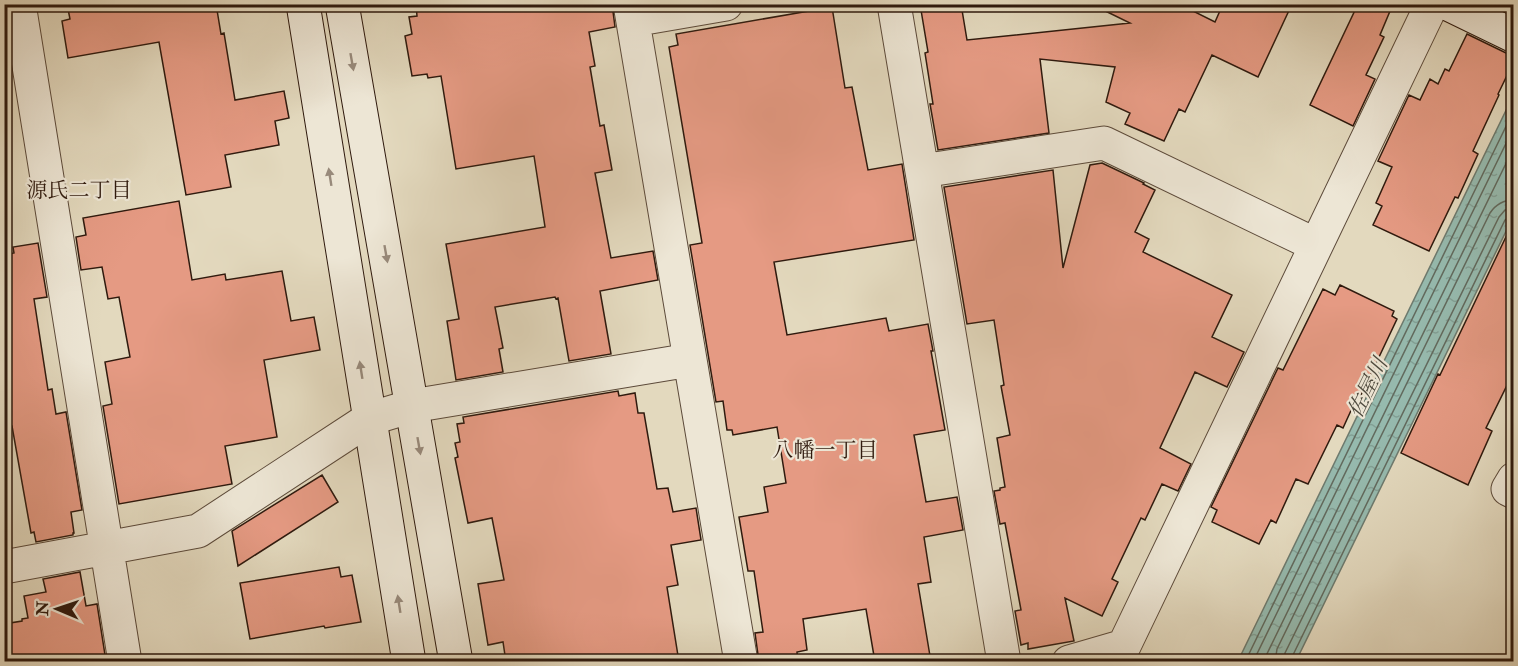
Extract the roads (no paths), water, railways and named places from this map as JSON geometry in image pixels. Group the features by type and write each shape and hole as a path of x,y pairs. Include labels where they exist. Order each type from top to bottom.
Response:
{"street":[{"path":"19,4 125,662"},
{"path":"303,4 409,662"},
{"path":"342,4 456,662"},
{"path":"726,4 632,12 741,662"},
{"path":"894,4 1004,662"},
{"path":"1069,662 1124,646 1432,4"},
{"path":"1448,4 1514,36"},
{"path":"922,171 1104,143 1316,245"},
{"path":"4,567 198,531 369,419 412,405 690,360"},
{"path":"1514,479 1508,489 1514,492"}],"water":[{"path":"1513,96 1513,217 1296,661 1238,661"}],"district":[{"name":"源氏二丁目","path":"79,190"},
{"name":"八幡一丁目","path":"825,450"}],"water label":[{"name":"佐屋川","path":"1368,388"}]}
